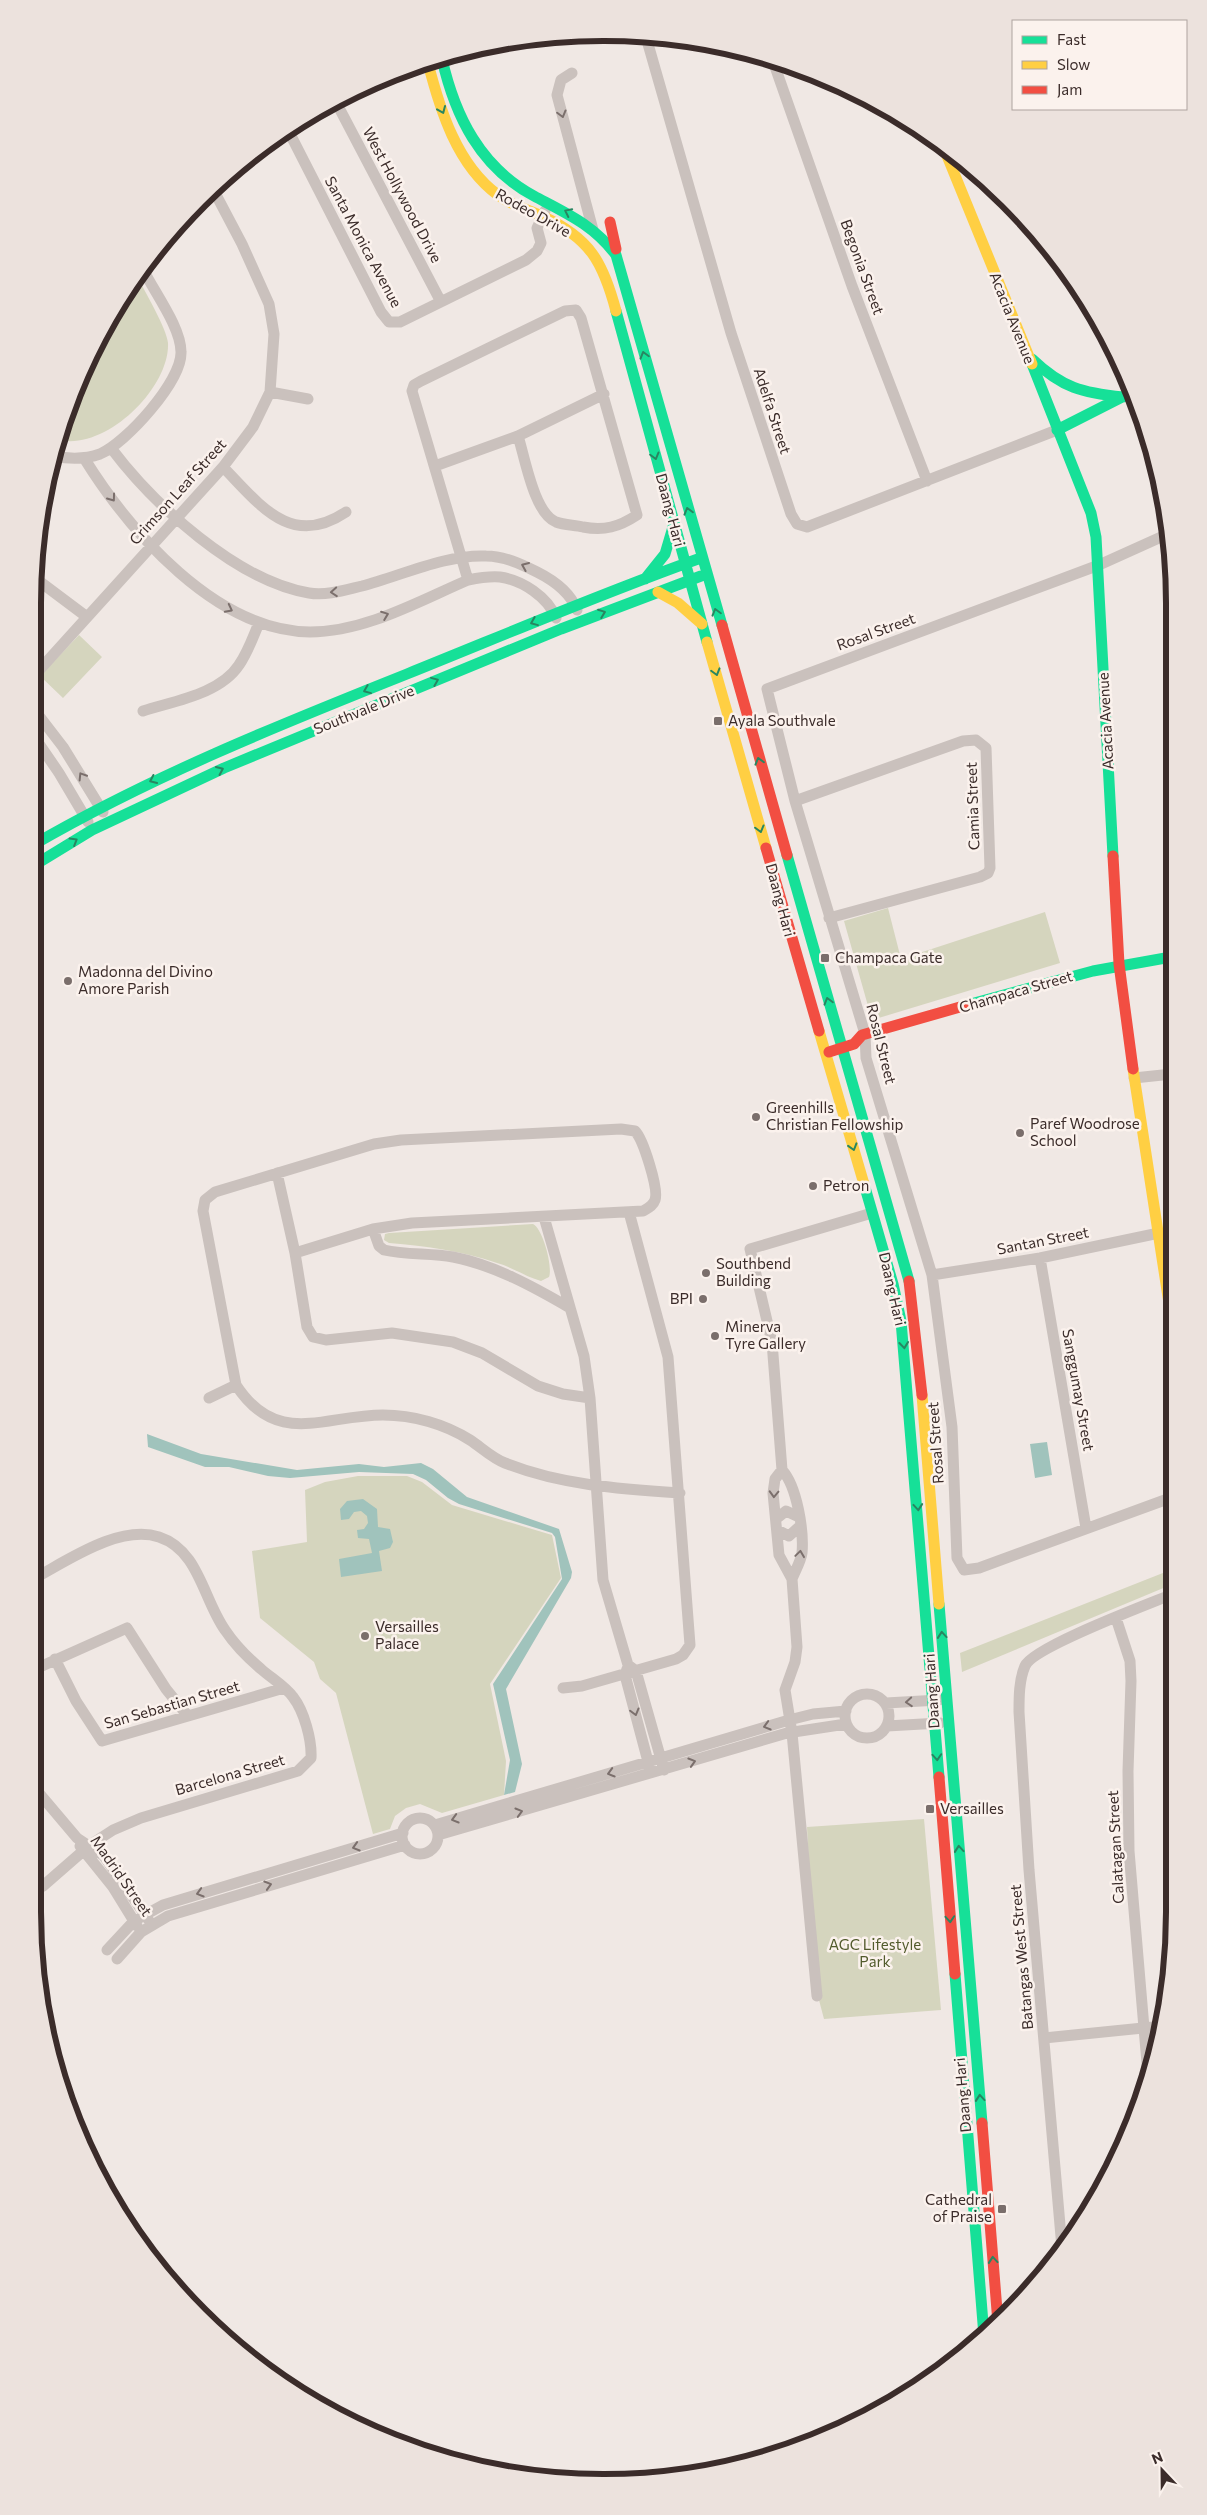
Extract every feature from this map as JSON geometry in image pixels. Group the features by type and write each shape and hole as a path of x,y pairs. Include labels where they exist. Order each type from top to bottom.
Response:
{"main road":[{"name":"Rodeo Drive","path":"443,65 448,85 462,123 485,158 502,176 521,190 548,202 593,227 606,239 616,255 620,272"},
{"name":"Rodeo Drive","path":"430,69 441,108 472,168 489,188 514,206 543,216 568,231 595,254 608,277"},
{"name":"Acacia Avenue","path":"948,159 1091,513 1096,536 1119,964 1134,1078 1166,1281"},
{"path":"610,222 620,272"},
{"name":"Daang Hari","path":"620,272 910,1292 920,1374 997,2313"},
{"name":"Daang Hari","path":"608,277 684,564 893,1284 902,1321 983,2326"},
{"path":"1026,351 1052,378 1067,389 1090,394 1126,395"},
{"path":"1057,430 1126,396"},
{"path":"645,579 665,554 674,524"},
{"name":"Southvale Drive","path":"41,839 100,805 217,750 555,614 701,558"},
{"name":"Southvale Drive","path":"41,861 92,830 224,768 560,629 706,575"},
{"path":"658,592 687,609 703,625"},
{"name":"Champaca Street","path":"864,1034 1119,964 1166,958"},
{"path":"821,1040 850,1031 864,1034"},
{"path":"825,1053 854,1044 864,1034"}],"street":[{"name":"Adelfa Street","path":"648,43 731,333 793,520 807,527 1057,430"},
{"name":"Begonia Street","path":"776,68 852,286 927,481"},
{"path":"572,73 560,80 557,94 593,227 595,254"},
{"name":"West Hollywood Drive","path":"339,108 442,302"},
{"name":"Santa Monica Avenue","path":"291,136 383,317 395,324 521,264 531,256 541,243 538,228 548,202"},
{"name":"Crimson Leaf Street","path":"41,667 223,467 254,426 270,392 274,360 274,334 269,304 259,279 217,196"},
{"path":"595,254 606,239"},
{"path":"60,456 84,458 111,448 129,435 176,376 181,362 182,350 178,337 146,277"},
{"path":"468,580 412,391 414,385 565,312 576,310 581,318 604,394 637,514 622,524 600,530 557,522 547,516 539,504 518,436"},
{"path":"270,392 308,399"},
{"path":"435,466 518,436 604,394"},
{"path":"111,448 124,465 177,517 224,555 250,573 281,586 311,593 342,591 460,557 486,556 505,558 555,582 564,590 576,606 581,621"},
{"path":"84,458 124,516 207,596 259,623 292,630 329,630 386,615 468,580 501,577 518,583 539,596 555,614 560,629"},
{"path":"223,467 275,516 292,526 310,527 333,521 346,512"},
{"path":"1099,565 1162,537"},
{"name":"Rosal Street","path":"1099,565 767,689 795,802 864,1034 866,1058 932,1275 952,1427 957,1558 964,1570 979,1568 1166,1499"},
{"path":"42,583 87,617"},
{"path":"143,711 212,688 227,678 239,666 259,623"},
{"path":"41,719 63,747 100,805 108,822"},
{"name":"Camia Street","path":"795,802 963,741 976,740 986,748 990,868 988,873 980,877 829,918"},
{"path":"41,747 59,772 92,830"},
{"path":"1134,1078 1166,1075"},
{"path":"295,1253 373,1229 412,1223 629,1212 650,1207 655,1200 655,1194 640,1136 629,1129 401,1140 347,1151 215,1192 205,1200 203,1205 236,1385 246,1401 263,1414 281,1422 300,1424 383,1415 412,1418 447,1428 503,1462 544,1475 596,1486 680,1493"},
{"path":"277,1173 295,1253 307,1327 313,1337 326,1340 392,1333 453,1342 482,1353 538,1386 563,1394 590,1398"},
{"path":"562,1688 582,1686 630,1670 676,1659 683,1655 690,1645 680,1493 668,1357 629,1212"},
{"path":"817,1996 792,1732 785,1690 796,1662 796,1647 792,1579 780,1555 776,1525 774,1493 776,1479 782,1470 772,1342 750,1249 872,1213"},
{"path":"544,1216 584,1356 590,1398 603,1580 630,1670 663,1764"},
{"path":"373,1229 379,1246 384,1250 434,1254 472,1262 538,1290 570,1308"},
{"name":"Santan Street","path":"932,1275 1040,1258 1159,1233"},
{"name":"Sanggumay Street","path":"1040,1258 1086,1528"},
{"path":"209,1398 236,1385"},
{"path":"782,1470 790,1478 797,1497 802,1554 792,1579"},
{"path":"776,1525 786,1512 799,1522"},
{"path":"776,1525 789,1536 799,1522"},
{"name":"Barcelona Street","path":"41,1574 123,1535 141,1533 176,1544 187,1555 225,1630 247,1656 284,1688 300,1708 311,1750 310,1758 306,1765 298,1771 141,1818 113,1830 86,1848 51,1880 41,1886"},
{"path":"1116,1618 1166,1597"},
{"name":"Batangas West Street","path":"1061,2238 1029,1870 1019,1712 1020,1686 1025,1664 1044,1649 1116,1618"},
{"name":"Calatagan Street","path":"1116,1618 1130,1661 1132,1681 1128,1771 1129,1851 1147,2058"},
{"path":"41,1666 127,1628 166,1689 188,1715"},
{"name":"San Sebastian Street","path":"55,1659 76,1701 102,1741 284,1688"},
{"path":"630,1670 650,1768"},
{"path":"867,1694 874,1695 886,1704 890,1715 887,1726 877,1736 862,1738 856,1735 846,1724 846,1711 853,1698 867,1694"},
{"path":"886,1704 947,1700"},
{"path":"436,1830 663,1764 789,1720 813,1714 846,1711"},
{"path":"887,1726 949,1723"},
{"path":"663,1764 792,1732 846,1724"},
{"name":"Madrid Street","path":"41,1796 86,1848 141,1932"},
{"path":"416,1818 423,1818 436,1830 437,1842 425,1853 417,1853 405,1845 403,1833 410,1821 416,1818"},
{"path":"107,1950 134,1921 144,1914 188,1896 403,1833"},
{"path":"117,1959 141,1932 151,1924 182,1912 405,1845"},
{"name":"Madrid Street","path":"86,1848 104,1856 151,1924"},
{"path":"1044,2038 1154,2027"}],"green space":[{"path":"141,284 160,319 167,337 166,361 158,379 147,396 132,412 115,426 96,436 77,441 66,440 84,388 117,322"},
{"path":"79,635 102,657 63,698 41,675"},
{"path":"888,908 901,959 1045,912 1060,963 872,1020 844,921"},
{"path":"533,1224 537,1227 544,1240 550,1265 549,1277 541,1281 503,1265 471,1255 431,1247 389,1243 384,1240 385,1234 389,1233"},
{"path":"358,1476 407,1476 422,1482 452,1505 552,1535 561,1578 490,1684 506,1761 504,1795 442,1813 420,1804 406,1808 395,1816 390,1829 373,1834 336,1693 320,1679 314,1662 260,1618 252,1551 307,1542 305,1490 325,1482"},
{"path":"1166,1572 1166,1587 962,1672 960,1653"},
{"name":"AGC Lifestyle Park","path":"924,1819 941,2010 824,2019 815,1985 807,1827"}],"water":[{"path":"147,1434 201,1454 297,1470 359,1464 384,1467 421,1463 433,1469 467,1497 559,1529 572,1572 571,1578 506,1689 522,1764 515,1792 504,1795 510,1760 493,1684 562,1579 555,1537 552,1533 459,1504 448,1498 426,1480 413,1474 359,1472 290,1478 268,1476 229,1467 205,1467 148,1447"},
{"path":"1047,1442 1052,1475 1035,1478 1030,1444"},
{"path":"363,1499 377,1509 378,1527 390,1529 393,1542 390,1548 379,1551 382,1571 341,1577 339,1559 372,1553 369,1539 358,1538 357,1530 364,1529 368,1523 367,1516 361,1511 354,1512 349,1519 341,1520 340,1509 347,1501"}],"traffic: fast":[{"path":"443,65 454,100 463,120 485,155 515,184 589,228 616,255 722,625"},
{"path":"616,311 707,642"},
{"path":"1032,359 1063,383 1085,391 1123,397"},
{"path":"1032,364 1091,513 1096,537 1113,856"},
{"path":"1057,430 1122,397"},
{"path":"645,579 665,554 673,527"},
{"path":"41,841 124,796 264,732 588,600 698,559"},
{"path":"41,861 92,830 224,768 561,629 701,576"},
{"path":"787,855 909,1281"},
{"path":"967,1005 1093,971 1166,958"},
{"path":"864,1184 893,1284 901,1321 939,1777"},
{"path":"939,1604 982,2123"},
{"path":"955,1974 983,2326"}],"traffic: slow":[{"path":"430,69 438,99 452,135 471,168 484,183 503,199 558,224 583,243 600,265 616,311"},
{"path":"948,159 1032,364"},
{"path":"658,592 678,603 702,624"},
{"path":"707,642 766,848"},
{"path":"819,1031 864,1184"},
{"path":"1133,1069 1166,1284"},
{"path":"922,1395 939,1604"}],"traffic: jam":[{"path":"610,222 616,249"},
{"path":"722,625 787,855"},
{"path":"766,848 819,1031"},
{"path":"1113,856 1119,964 1133,1069"},
{"path":"829,1052 854,1044 862,1035 967,1005"},
{"path":"909,1281 922,1395"},
{"path":"939,1777 955,1974"},
{"path":"982,2123 997,2313"}],"place":[{"name":"Ayala Southvale","path":"718,721"},
{"name":"Champaca Gate","path":"825,958"},
{"name":"Madonna del Divino Amore Parish","path":"68,981"},
{"name":"Greenhills Christian Fellowship","path":"756,1117"},
{"name":"Paref Woodrose School","path":"1020,1133"},
{"name":"Petron","path":"813,1186"},
{"name":"Southbend Building","path":"706,1273"},
{"name":"BPI","path":"703,1299"},
{"name":"Minerva Tyre Gallery","path":"715,1336"},
{"name":"Versailles Palace","path":"365,1636"},
{"name":"Versailles","path":"930,1809"},
{"name":"Cathedral of Praise","path":"1002,2209"}]}
